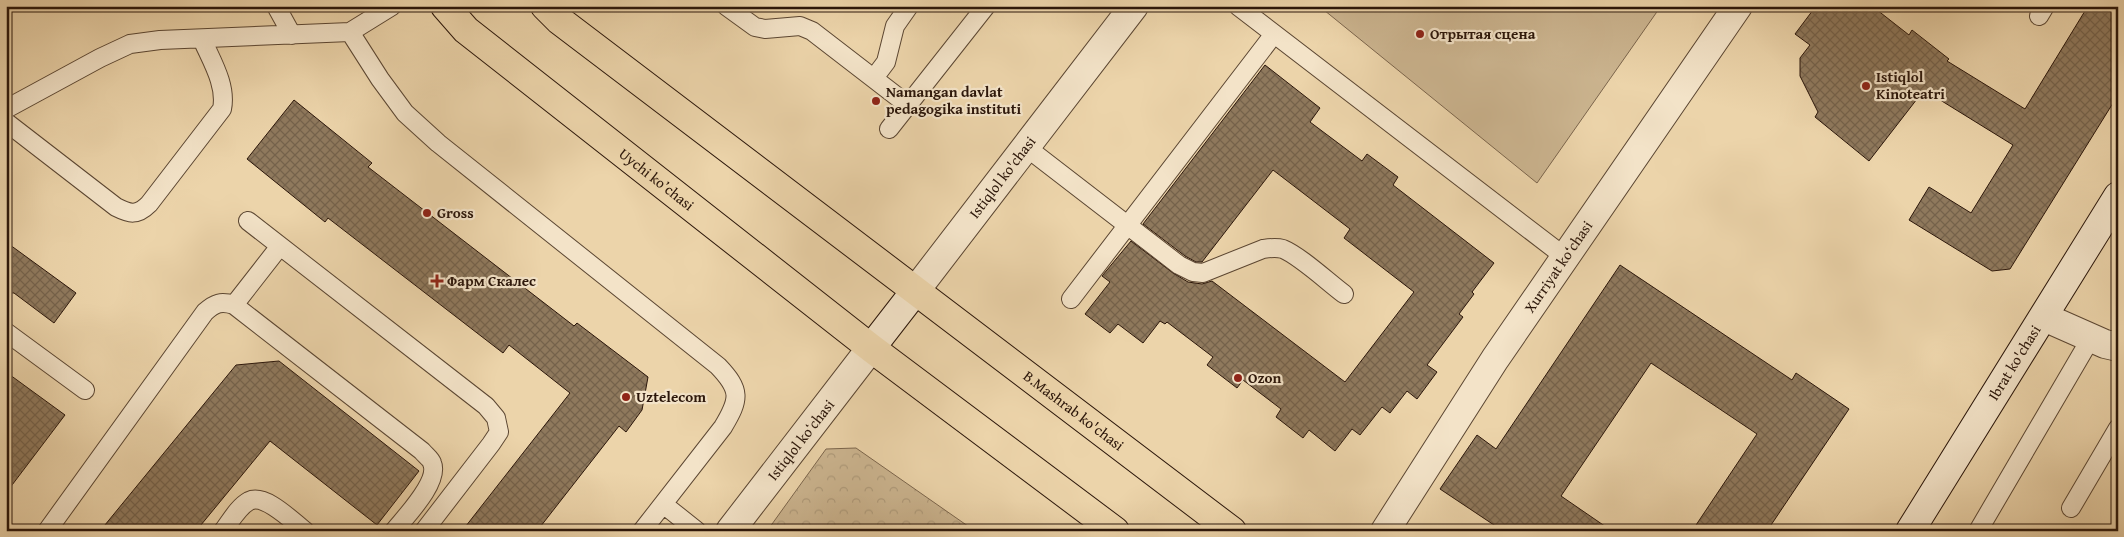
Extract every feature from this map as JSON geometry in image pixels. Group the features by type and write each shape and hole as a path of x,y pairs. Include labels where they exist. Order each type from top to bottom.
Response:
{"main road":[{"name":"Uychi ko’chasi","path":"445,6 466,30 871,348"},
{"path":"545,6 559,20 916,290"},
{"name":"B.Mashrab ko'chasi","path":"916,290 1232,531"},
{"path":"871,348 1115,531"}],"street":[{"name":"Istiqlol ko'chasi","path":"871,348 1134,6"},
{"name":"Xurriyat ko‘chasi","path":"1384,531 1495,359 1738,6"},
{"name":"Ibrat ko'chasi","path":"1910,531 2118,196"},
{"path":"2044,317 2091,338 2118,347"},
{"name":"Istiqlol koʻchasi","path":"730,531 871,348"}],"lane":[{"path":"276,6 292,35"},
{"path":"6,109 100,58 130,44 160,40 350,32 392,6"},
{"path":"726,6 755,27 765,29 800,26 812,31 908,105"},
{"path":"874,78 886,62 895,26 909,6"},
{"path":"889,130 986,6"},
{"path":"1238,6 1566,257"},
{"path":"350,32 380,79 405,113 432,137 718,366 731,380 737,394 734,409 723,427 642,531"},
{"path":"1071,299 1274,34"},
{"path":"6,122 116,208 130,214 141,212 161,189 222,109 224,98 221,85 202,38"},
{"path":"1026,147 1193,272 1208,271 1263,249 1273,247 1283,249 1294,256 1344,294"},
{"path":"248,221 486,406 496,418 499,432 492,444 424,531"},
{"path":"234,305 280,246"},
{"path":"47,531 205,312 214,304 224,302 234,305 422,452 432,463 434,476 427,489 394,531"},
{"path":"6,332 85,390"},
{"path":"1978,531 2091,338"},
{"path":"2071,508 2118,428"},
{"path":"223,531 241,508 250,501 261,500 272,504 305,531"},
{"path":"663,504 697,531"}],"green space":[{"path":"1319,6 1661,6 1537,183"},
{"path":"856,448 975,531 767,531 826,449"}],"building":[{"path":"1816,6 1872,6 1909,35 1912,30 1949,59 1947,61 2025,109 2088,6 2118,6 2118,95 2010,269 1992,271 1909,220 1929,187 1971,213 2013,145 1924,90 1869,161 1815,117 1818,112 1800,76 1800,58 1810,45 1795,34"},
{"path":"1265,65 1320,108 1310,122 1362,161 1367,154 1398,177 1393,185 1494,263 1472,292 1474,294 1459,314 1463,317 1427,365 1437,372 1417,399 1407,391 1390,413 1382,407 1360,435 1352,429 1335,451 1309,430 1303,438 1276,417 1281,409 1243,380 1237,388 1207,365 1213,357 1167,322 1165,324 1160,321 1143,343 1118,324 1110,333 1085,314 1110,282 1102,276 1131,241 1188,282 1202,284 1212,281 1345,382 1414,292 1344,238 1350,229 1273,170 1202,262 1196,262 1185,256 1143,224"},
{"path":"294,100 372,163 368,167 574,326 577,323 648,377 642,410 626,432 619,426 537,531 462,531 570,393 509,345 503,353 328,218 325,222 247,159"},
{"path":"6,242 76,293 54,323 14,293 6,293"},
{"path":"1620,265 1792,380 1796,373 1849,409 1767,531 1692,531 1757,434 1651,363 1561,496 1612,531 1503,531 1440,489 1477,435 1496,449"},
{"path":"279,361 419,471 377,525 270,441 196,531 100,531 236,365"},
{"path":"6,372 65,415 6,493"}],"place":[{"name":"Отрытая сцена","path":"1420,34"},
{"name":"Istiqlol Kinoteatri","path":"1866,86"},
{"name":"Namangan davlat pedagogika instituti","path":"876,101"},
{"name":"Gross","path":"427,213"},
{"name":"Фарм Скалес","path":"437,281"},
{"name":"Ozon","path":"1238,378"},
{"name":"Uztelecom","path":"626,397"}]}
